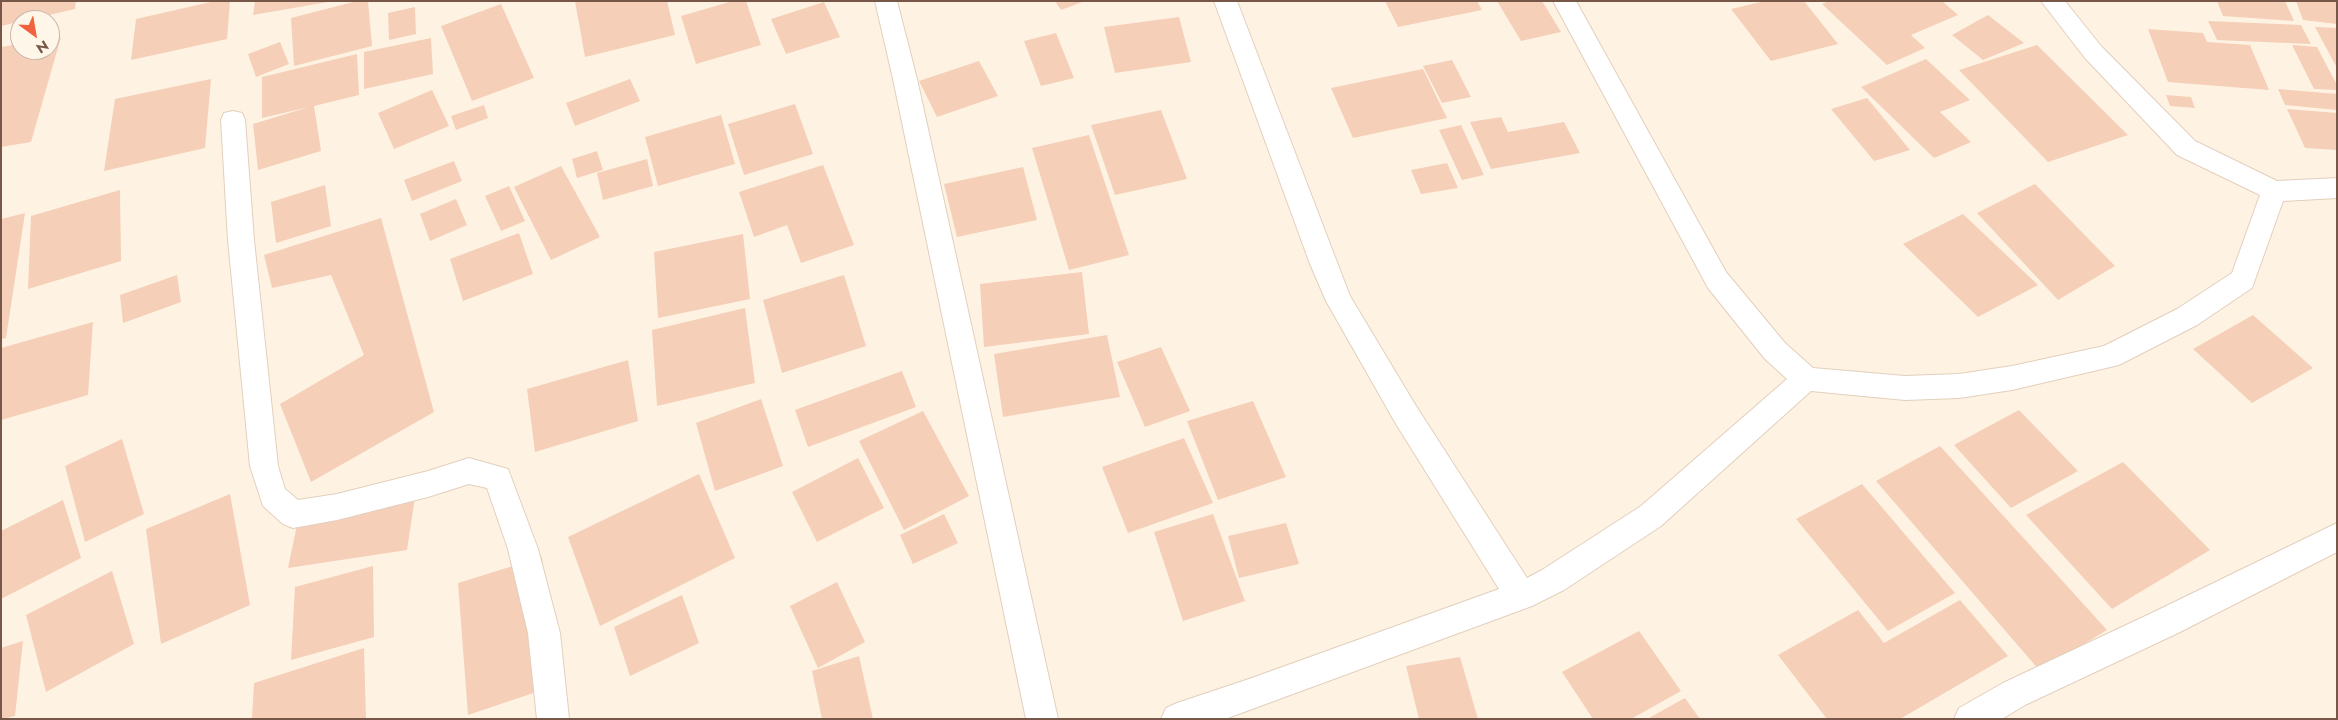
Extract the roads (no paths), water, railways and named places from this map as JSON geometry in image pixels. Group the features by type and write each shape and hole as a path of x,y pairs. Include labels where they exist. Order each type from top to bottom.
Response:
{"street":[{"path":"886,1 905,79 1042,719"},
{"path":"1225,1 1323,264 1339,301 1406,415 1521,596"},
{"path":"1564,1 1716,280 1775,351 1806,379 1905,388 1959,386 2012,378 2109,357 2187,318 2243,280 2274,191"},
{"path":"2052,1 2093,52 2186,148 2274,191 2337,188"},
{"path":"233,120 241,240 264,466 272,497 292,514 355,502 428,484 469,471 498,478 522,549 544,633 553,719"},
{"path":"1177,719 1249,695 1436,625 1521,596 1554,580 1651,516 1806,379"},
{"path":"1970,719 2014,694 2167,622 2337,537"}]}
